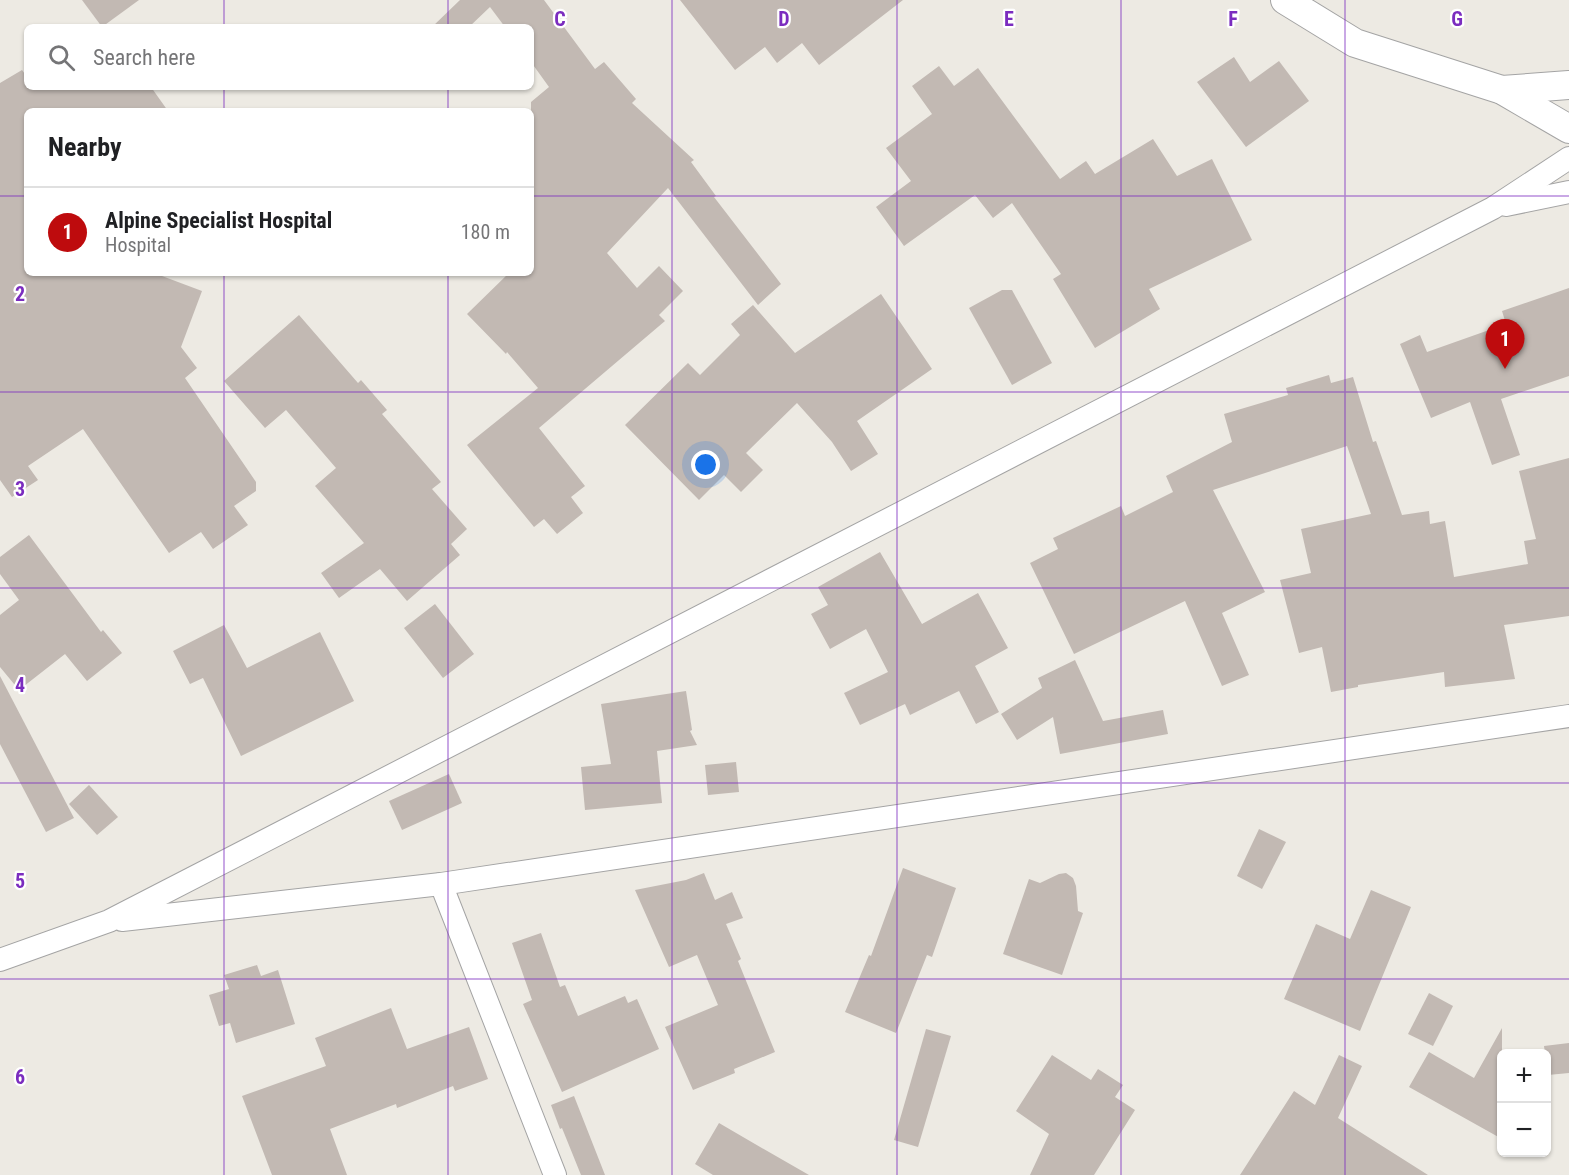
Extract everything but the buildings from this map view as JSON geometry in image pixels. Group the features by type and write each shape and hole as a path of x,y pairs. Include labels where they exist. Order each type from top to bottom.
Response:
{"street":[{"path":"1285,0 1355,43 1502,90 1569,129"},
{"path":"1502,90 1569,86"},
{"path":"0,960 109,921 1493,208 1569,158"},
{"path":"1493,208 1569,192"},
{"path":"109,921 441,884 1569,716"},
{"path":"441,884 555,1175"}],"place":[{"name":"Alpine Specialist Hospital","path":"1505,369"}]}
